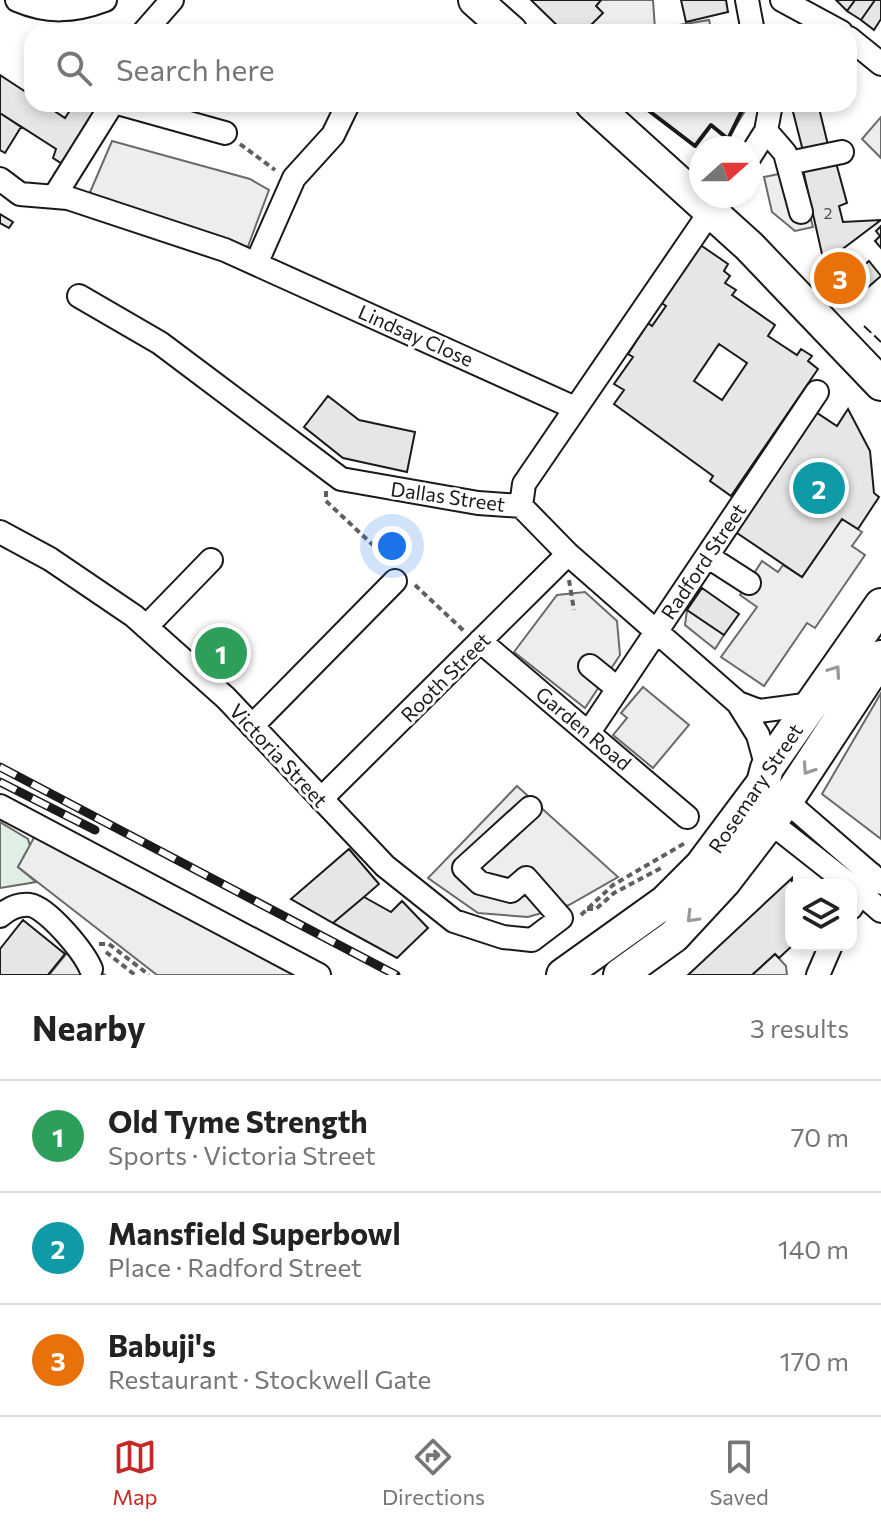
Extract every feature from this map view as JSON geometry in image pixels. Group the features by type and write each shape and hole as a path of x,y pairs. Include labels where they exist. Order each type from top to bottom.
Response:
{"highway":[{"path":"475,0 502,24"},
{"path":"602,112 689,181"},
{"path":"721,208 881,384"},
{"name":"Rosemary Street","path":"620,975 684,926 747,855 767,795 812,704 881,605"},
{"name":"Rosemary Street","path":"563,975 665,902 701,866 767,795 881,657"}],"street":[{"path":"17,0 44,11 88,6 105,0"},
{"path":"151,24 172,0"},
{"path":"747,0 752,24"},
{"path":"782,0 826,24"},
{"path":"857,44 881,64"},
{"path":"54,197 107,112"},
{"path":"150,112 225,133"},
{"path":"256,264 292,183 333,135 344,112"},
{"path":"761,139 770,112"},
{"path":"766,131 785,153 801,212"},
{"path":"789,163 842,152"},
{"name":"Lindsay Close","path":"0,179 20,194 54,197 225,250 575,408"},
{"name":"Dallas Street","path":"79,296 160,343 341,479 478,503 521,506 524,484 713,208"},
{"name":"Radford Street","path":"589,732 817,392"},
{"path":"521,506 568,554 738,703 758,735 767,795 881,911"},
{"name":"Victoria Street","path":"0,532 50,559 146,627 252,726 385,866 454,921 503,937 532,940 568,919"},
{"name":"Rooth Street","path":"321,799 568,554"},
{"path":"707,556 749,583"},
{"path":"146,627 211,560"},
{"path":"252,726 395,581"},
{"name":"Garden Road","path":"480,641 687,817"},
{"path":"590,666 617,688"},
{"path":"738,703 759,711 812,704"},
{"path":"0,806 319,975"},
{"path":"530,808 464,868 480,883 511,891 526,878 568,919"},
{"path":"0,916 17,906 30,905 41,910 81,949 91,969"},
{"path":"818,975 828,951"}],"path":[{"path":"225,133 292,183"},
{"path":"568,919 587,909 613,885 689,843 683,852"},
{"path":"587,909 596,909 614,893 664,866"},
{"path":"99,944 109,944 149,975"}],"green space":[{"path":"0,822 28,839 30,846 18,867 36,882 0,888"}],"shaded area":[{"path":"601,0 653,0 655,24 592,24 602,13 596,6"},
{"path":"709,20 710,24 685,24"},
{"path":"650,112 744,112 730,136 724,136 711,125 703,136 689,136 689,141"},
{"path":"881,117 881,158 862,139"},
{"path":"112,141 250,179 269,190 247,249 88,197"},
{"path":"798,170 813,227 795,231 772,212 764,177"},
{"path":"842,519 862,532 852,546 865,555 815,628 807,623 764,686 721,657 757,607 740,595 762,561 778,572 783,565 802,577"},
{"path":"585,592 617,621 620,655 585,708 514,652 557,595"},
{"path":"687,610 724,635 715,649 685,625"},
{"path":"643,687 689,725 653,768 613,735 627,718 621,713"},
{"path":"881,693 881,839 822,794"},
{"path":"517,786 618,877 569,905 528,917 478,913 428,878"},
{"path":"43,821 326,975 157,975 18,867"},
{"path":"71,948 105,975 49,975"},
{"path":"775,954 786,966 787,975 752,975"}],"building":[{"path":"531,0 601,0 596,6 603,13 592,24 556,24"},
{"path":"681,0 726,0 728,12 686,22"},
{"path":"836,0 855,0 847,11"},
{"path":"855,0 875,0 861,20 847,11"},
{"path":"875,0 881,0 881,19 874,30 861,20"},
{"path":"0,75 24,91 24,112 56,112 65,118 69,112 97,112 64,165 53,158 56,149 0,113"},
{"path":"793,112 820,112 829,149 804,155"},
{"path":"0,113 21,127 5,153 0,150"},
{"path":"835,159 847,203 839,206 843,222 881,220 824,263 802,165"},
{"path":"0,214 13,222 9,228 0,223"},
{"path":"881,226 881,248 875,241 880,236 876,231"},
{"path":"699,244 728,264 724,271 730,276 725,283 736,290 732,295 775,325 768,336 797,355 801,349 812,356 808,361 818,369 731,496 710,481 713,476 614,404 624,390 614,384 633,357 628,354 648,323 652,326 666,306 660,302","holes":["719,344 747,363 722,400 694,381"]},
{"path":"849,252 862,267 839,287 823,269"},
{"path":"869,261 881,276 852,301 839,287"},
{"path":"328,396 359,420 415,432 407,472 343,458 304,427"},
{"path":"848,409 870,451 874,493 879,497 858,529 842,519 802,577 734,531 814,411 837,426"},
{"path":"702,588 739,614 724,635 687,610"},
{"path":"349,849 379,884 364,897 333,923 291,899"},
{"path":"785,885 787,951 779,958 775,954 752,975 688,975"},
{"path":"364,897 391,912 402,901 428,928 397,958 333,923"},
{"path":"23,920 65,954 48,975 0,975 0,949"}],"railway":[{"path":"0,767 396,975"},
{"path":"0,782 95,830"}],"fence":[{"path":"864,326 881,342"}],"wall":[{"path":"650,112 695,146 711,125 728,139 741,112"}],"place":[{"name":"Babuji's","path":"840,278"},
{"name":"Mansfield Superbowl","path":"819,488"},
{"name":"Old Tyme Strength","path":"221,653"}]}
